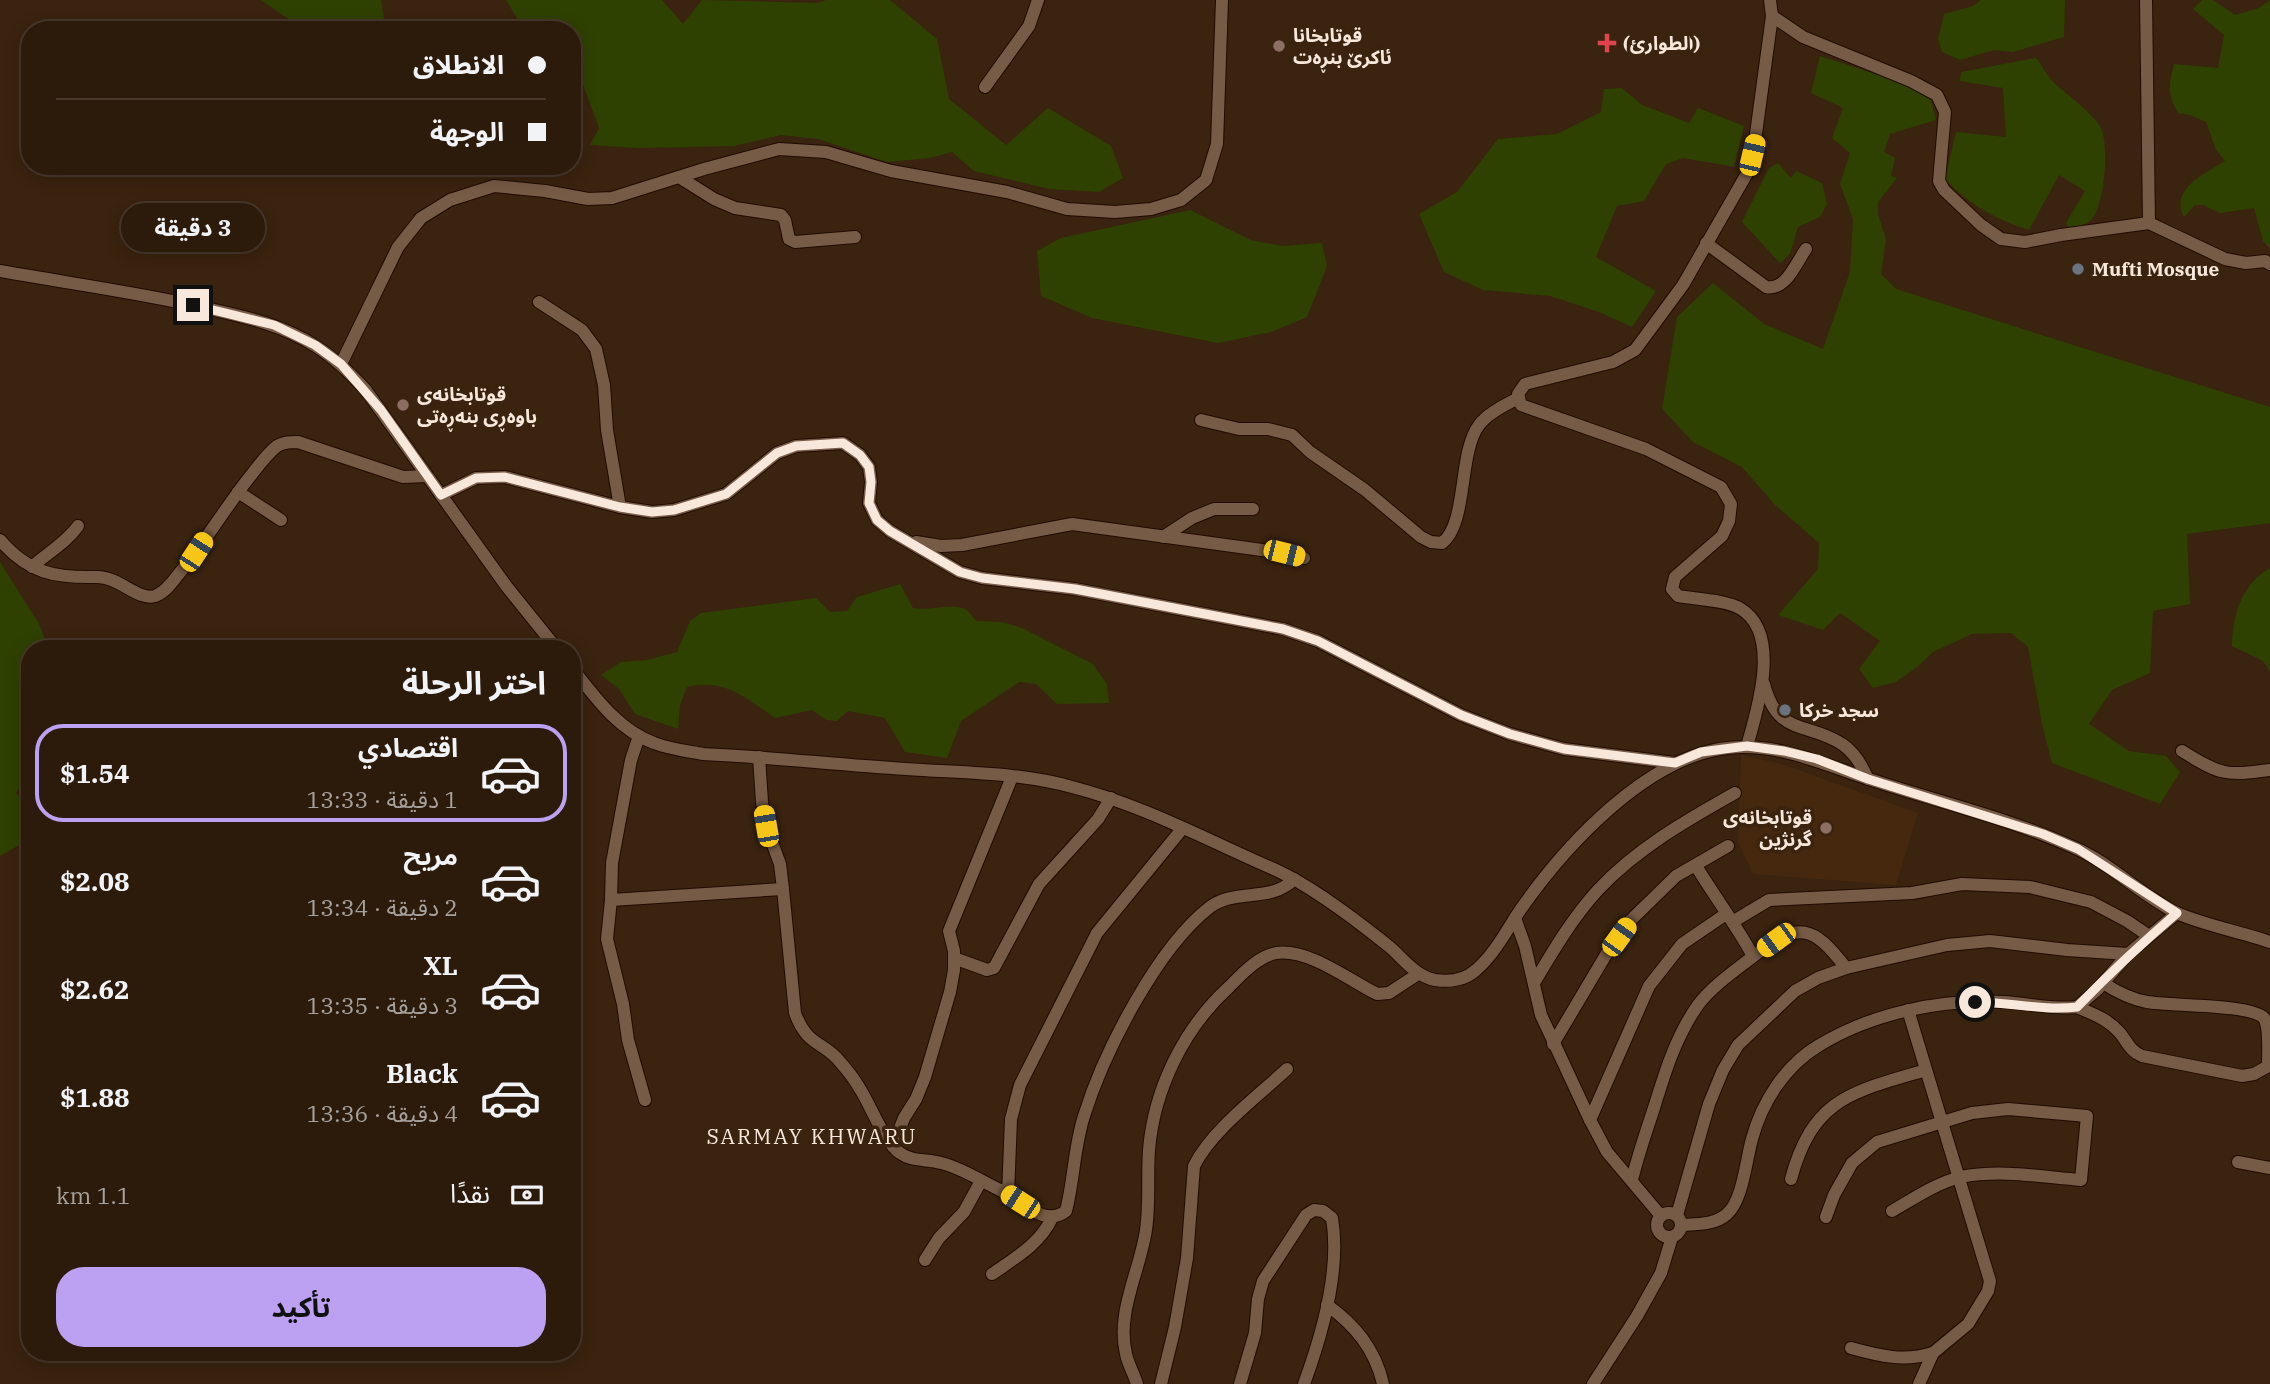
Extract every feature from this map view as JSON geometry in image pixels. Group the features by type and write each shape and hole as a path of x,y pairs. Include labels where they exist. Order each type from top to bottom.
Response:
{"street":[{"path":"985,87 1029,26 1038,0"},
{"path":"341,364 398,247 421,218 450,200 494,186 588,199 612,198 779,149 827,152 891,171 1007,192 1067,209 1115,212 1151,209 1181,200 1206,180 1217,144 1222,0"},
{"path":"1747,746 1759,708 1763,681 1761,641 1756,625 1744,610 1734,605 1678,596 1672,589 1675,578 1722,536 1729,520 1731,504 1721,487 1646,449 1521,405 1518,394 1525,384 1613,362 1634,350 1683,285 1749,170 1772,16 1770,0"},
{"path":"2146,0 2149,223"},
{"path":"1772,16 1803,37 1911,81 1937,95 1945,112 1939,181 1944,190 1981,225 2001,239 2025,242 2149,223 2225,259 2246,263 2265,261 2270,264"},
{"path":"678,177 714,199 735,208 781,215 785,220 789,239 794,242 856,237"},
{"path":"1706,243 1766,287 1774,289 1781,286 1806,249"},
{"path":"0,271 235,314 274,325 315,345 341,364 373,399 508,587 550,640"},
{"path":"539,302 582,330 596,349 604,385 607,430 620,507"},
{"path":"1201,420 1239,429 1268,429 1292,435 1310,452 1366,490 1421,537 1431,542 1442,542 1449,537 1454,524 1471,441 1479,424 1503,406 1520,398"},
{"path":"0,540 9,551 32,568 52,575 109,577 132,591 145,596 155,596 166,589 265,457 278,445 298,442 403,477 427,476"},
{"path":"441,495 476,478 505,477 620,507 652,512 674,510 726,494 777,453 796,446 843,443 860,455 869,467 869,503 873,513 890,531 960,572 982,578 1075,589 1283,629 1318,641 1461,715 1510,734 1564,749 1675,763"},
{"path":"238,492 281,520"},
{"path":"1163,537 1192,518 1214,509 1253,509"},
{"path":"908,540 941,546 962,545 1072,524 1304,558"},
{"path":"32,568 49,551 69,539 78,526"},
{"path":"581,679 623,725 662,746 703,754 1012,777 1067,785 1111,798 1294,878 1389,946 1418,974 1430,979 1446,981 1473,974 1553,867 1602,813 1675,763 1701,752 1747,746 1817,759 1868,779 2043,834 2078,849 2177,913 2270,942"},
{"path":"1763,681 1780,717 1788,723 1842,744 1858,758 1868,779"},
{"path":"639,736 631,760 612,863 607,939 623,1004 628,1040 645,1100"},
{"path":"2182,751 2215,772 2240,774 2270,770"},
{"path":"759,757 764,814 780,864 795,1013 800,1028 816,1044 838,1059 899,1153 910,1158 940,1162 1052,1218"},
{"path":"893,1146 925,1077 950,992 954,958 949,931 1012,777"},
{"path":"1534,983 1555,948 1599,889 1658,840 1735,793"},
{"path":"954,958 987,970 994,968 1038,884 1098,819 1111,798"},
{"path":"1008,1194 1011,1119 1020,1085 1097,933 1182,829"},
{"path":"1553,1044 1606,953 1631,920 1676,876 1728,846"},
{"path":"1696,866 1753,957"},
{"path":"992,1274 1030,1247 1046,1232 1052,1218 1066,1211 1083,1118 1098,1080 1135,1002 1168,954 1211,906 1223,900 1273,893 1286,888 1294,878"},
{"path":"1590,1120 1639,1006 1660,969 1682,944 1730,917 1769,900 1912,893 1962,884 2030,887 2091,902 2149,936"},
{"path":"611,900 783,889"},
{"path":"2077,1007 2128,954 2177,913"},
{"path":"1515,918 1541,1015 1590,1120 1607,1152 1661,1216"},
{"path":"1632,1180 1668,1060 1700,1003 1753,957 1776,940 1794,932 1811,933 1830,947 1846,968"},
{"path":"1593,1384 1637,1316 1661,1273 1672,1237 1678,1233 1709,1104 1723,1070 1738,1045 1795,992 1818,978 1846,968 1947,945 1990,941 2128,954"},
{"path":"1137,1384 1125,1353 1124,1313 1146,1231 1150,1185 1149,1151 1154,1117 1172,1066 1194,1025 1220,994 1253,964 1272,954 1289,952 1308,957 1377,994 1390,993 1418,974"},
{"path":"1672,1237 1664,1236 1659,1230 1661,1216 1669,1213 1679,1220 1716,1221 1732,1209 1760,1114 1786,1074 1799,1060 1834,1037 1908,1010 1946,1003 1975,1002 2005,1002 2049,1008 2077,1007 2102,1017 2120,1034 2133,1052 2142,1056 2242,1076 2269,1065 2268,1026 2264,1018 2257,1014 2228,1008 2150,1003 2132,999 2102,984"},
{"path":"1851,1348 1884,1357 1900,1358 1917,1358 1933,1353 1968,1324 1988,1291 1990,1281 1908,1010"},
{"path":"1161,1384 1175,1327 1187,1258 1194,1166 1219,1133 1287,1069"},
{"path":"1791,1179 1800,1151 1822,1114 1844,1098 1926,1070"},
{"path":"1826,1216 1852,1163 1877,1142 1972,1113 2008,1109 2087,1116 2081,1180 1999,1173 1959,1178 1925,1192 1892,1212"},
{"path":"2238,1162 2270,1168"},
{"path":"925,1261 939,1238 964,1212 981,1181"},
{"path":"1240,1384 1255,1333 1258,1299 1263,1281 1306,1216 1314,1210 1323,1211 1332,1218 1335,1234 1327,1305 1318,1347 1304,1384"},
{"path":"1327,1305 1347,1319 1366,1341 1383,1384"},
{"path":"1919,1384 1933,1353"}],"shaded area":[{"name":"قوتابخانەی گرنژین","path":"1741,755 1782,764 1918,813 1896,885 1753,874 1738,842"}],"green space":[{"path":"261,0 381,0 384,21 291,21"},
{"path":"506,0 662,0 683,24 702,0 817,3 826,0 890,0 937,39 949,99 1006,145 1048,108 1111,146 1123,178 1099,192 1049,189 974,171 952,152 930,158 887,162 818,139 781,135 734,146 639,148 590,145 599,128 581,84 581,21 519,21"},
{"path":"1981,0 2065,0 2064,37 2013,52 1994,50 1960,60 1942,52 1938,39 1944,14 1973,6"},
{"path":"2202,0 2213,0 2235,15 2259,8 2270,0 2270,249 2263,241 2254,208 2220,213 2203,205 2195,205 2184,217 2181,207 2185,190 2225,161 2216,150 2206,122 2178,113 2171,94 2174,64 2218,68 2224,35 2193,9"},
{"path":"1820,56 1907,84 1931,100 1936,120 1890,134 1884,152 1895,158 1891,176 1897,178 1878,202 1878,214 1886,239 1881,274 1896,289 2270,407 2270,523 2187,534 2190,604 2153,611 2150,673 2112,690 2089,724 2129,751 2166,756 2180,772 2160,804 2052,763 2028,647 2011,633 1972,634 1933,652 1896,682 1873,688 1859,669 1880,641 1840,613 1823,630 1778,615 1818,569 1819,543 1775,505 1742,467 1693,442 1662,409 1677,317 1713,283 1764,324 1823,349 1850,272 1853,219 1840,184 1850,153 1832,138 1843,108 1811,93"},
{"path":"2036,58 2052,81 2095,120 2103,134 2105,160 2099,203 2090,221 2070,230 2066,223 2085,191 2059,175 2029,230 1983,210 1945,179 1956,132 2006,137 2003,88 1960,81 1961,72"},
{"path":"1622,88 1642,105 1689,123 1698,108 1744,126 1734,167 1683,158 1666,164 1644,201 1617,206 1596,257 1656,291 1632,327 1599,312 1550,296 1483,290 1444,272 1419,214 1457,192 1498,139 1557,134 1601,112 1604,89"},
{"path":"1778,163 1791,178 1796,171 1822,183 1827,204 1820,217 1798,227 1790,254 1780,263 1742,222 1769,168"},
{"path":"1190,210 1251,240 1283,246 1322,243 1327,266 1307,317 1271,332 1218,343 1092,318 1041,296 1037,251 1061,238"},
{"path":"0,562 39,624 45,640 21,640 21,786 16,792 21,801 21,844 0,856"},
{"path":"2270,568 2270,672 2263,661 2232,646 2234,623 2245,592"},
{"path":"900,584 913,608 960,607 967,610 977,621 1002,622 1022,628 1093,664 1107,684 1109,703 1057,704 1036,684 1019,682 961,721 947,758 905,752 885,718 848,711 837,721 826,720 812,710 775,718 734,691 712,685 687,687 680,705 678,729 635,714 619,689 601,675 621,662 647,660 677,652 690,621 701,613 816,598 830,612 847,611 857,597"}],"place":[{"name":"(الطوارئ)","path":"1607,43"},
{"name":"قوتابخانا ئاکرێ بنڕەت","path":"1279,46"},
{"name":"Mufti Mosque","path":"2078,269"},
{"name":"قوتابخانەی باوەڕی بنەڕەتی","path":"403,405"},
{"name":"سجد خركا","path":"1785,710"},
{"name":"قوتابخانەی گرنژین","path":"1826,828"}],"district":[{"name":"SARMAY KHWARU","path":"812,1137"}],"route":[{"path":"193,305 274,325 315,345 341,364 365,389 441,495 476,478 505,477 620,507 652,512 674,510 726,494 777,453 796,446 843,443 860,455 869,467 869,503 877,520 890,531 960,572 982,578 1075,589 1283,629 1318,641 1461,715 1510,734 1564,749 1675,763 1701,752 1747,746 1817,759 1868,779 2043,834 2110,867 2177,913 2128,954 2097,990 2077,1007 2063,1009 2005,1002 1975,1002"}]}
